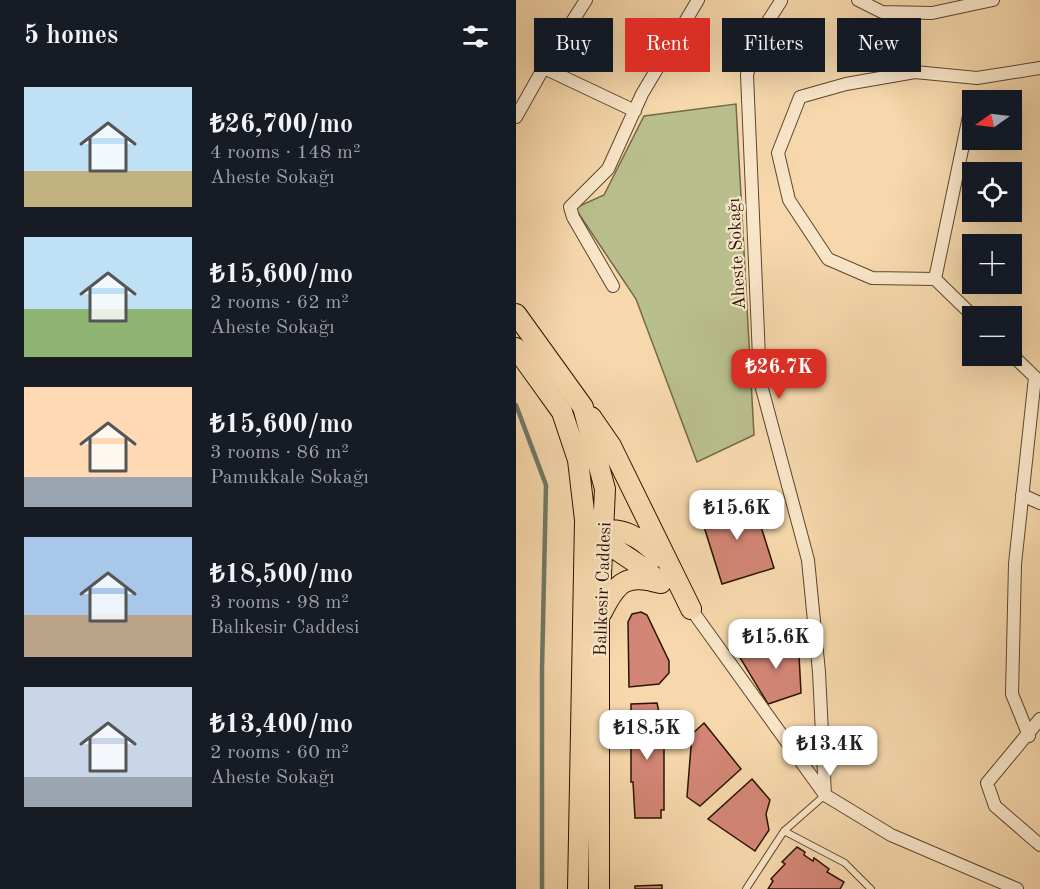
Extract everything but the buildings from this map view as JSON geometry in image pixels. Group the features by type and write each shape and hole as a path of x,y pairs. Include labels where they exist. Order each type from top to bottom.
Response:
{"main road":[{"name":"Balıkesir Caddesi","path":"516,314 583,407 605,489 596,539 578,889"},
{"name":"Balıkesir Caddesi","path":"516,348 562,412 578,460 585,520 596,539 599,617 599,889"},
{"path":"583,407 611,446 665,575 691,609"},
{"path":"596,539 665,575"},
{"path":"599,617 612,593 622,582 665,575"}],"street":[{"path":"575,18 586,0"},
{"path":"613,286 573,217 570,207 609,169 635,111 698,0"},
{"name":"Aheste Sokağı","path":"782,0 756,40 747,75 760,381 808,560 819,672 825,795"},
{"path":"858,0 882,12 932,13 993,0"},
{"path":"963,306 935,279 872,278 828,260 789,200 778,153 800,97 846,84 915,72 977,78 1040,68"},
{"path":"516,117 542,72"},
{"path":"552,72 635,111"},
{"path":"974,90 977,78"},
{"path":"935,279 962,149"},
{"path":"1022,365 1035,377 1015,564 1012,694 1029,736"},
{"path":"1022,495 1040,503"},
{"path":"691,609 825,795 891,834 1017,889"},
{"path":"1040,719 1029,736 987,783 995,806 1040,845"}],"lane":[{"path":"746,889 784,831 825,795"},
{"path":"784,831 845,863 871,889"}],"green space":[{"path":"736,104 754,435 697,462 636,299 575,208 604,195 644,116"}],"waterway":[{"path":"516,405 546,485 542,670 542,889"}]}
